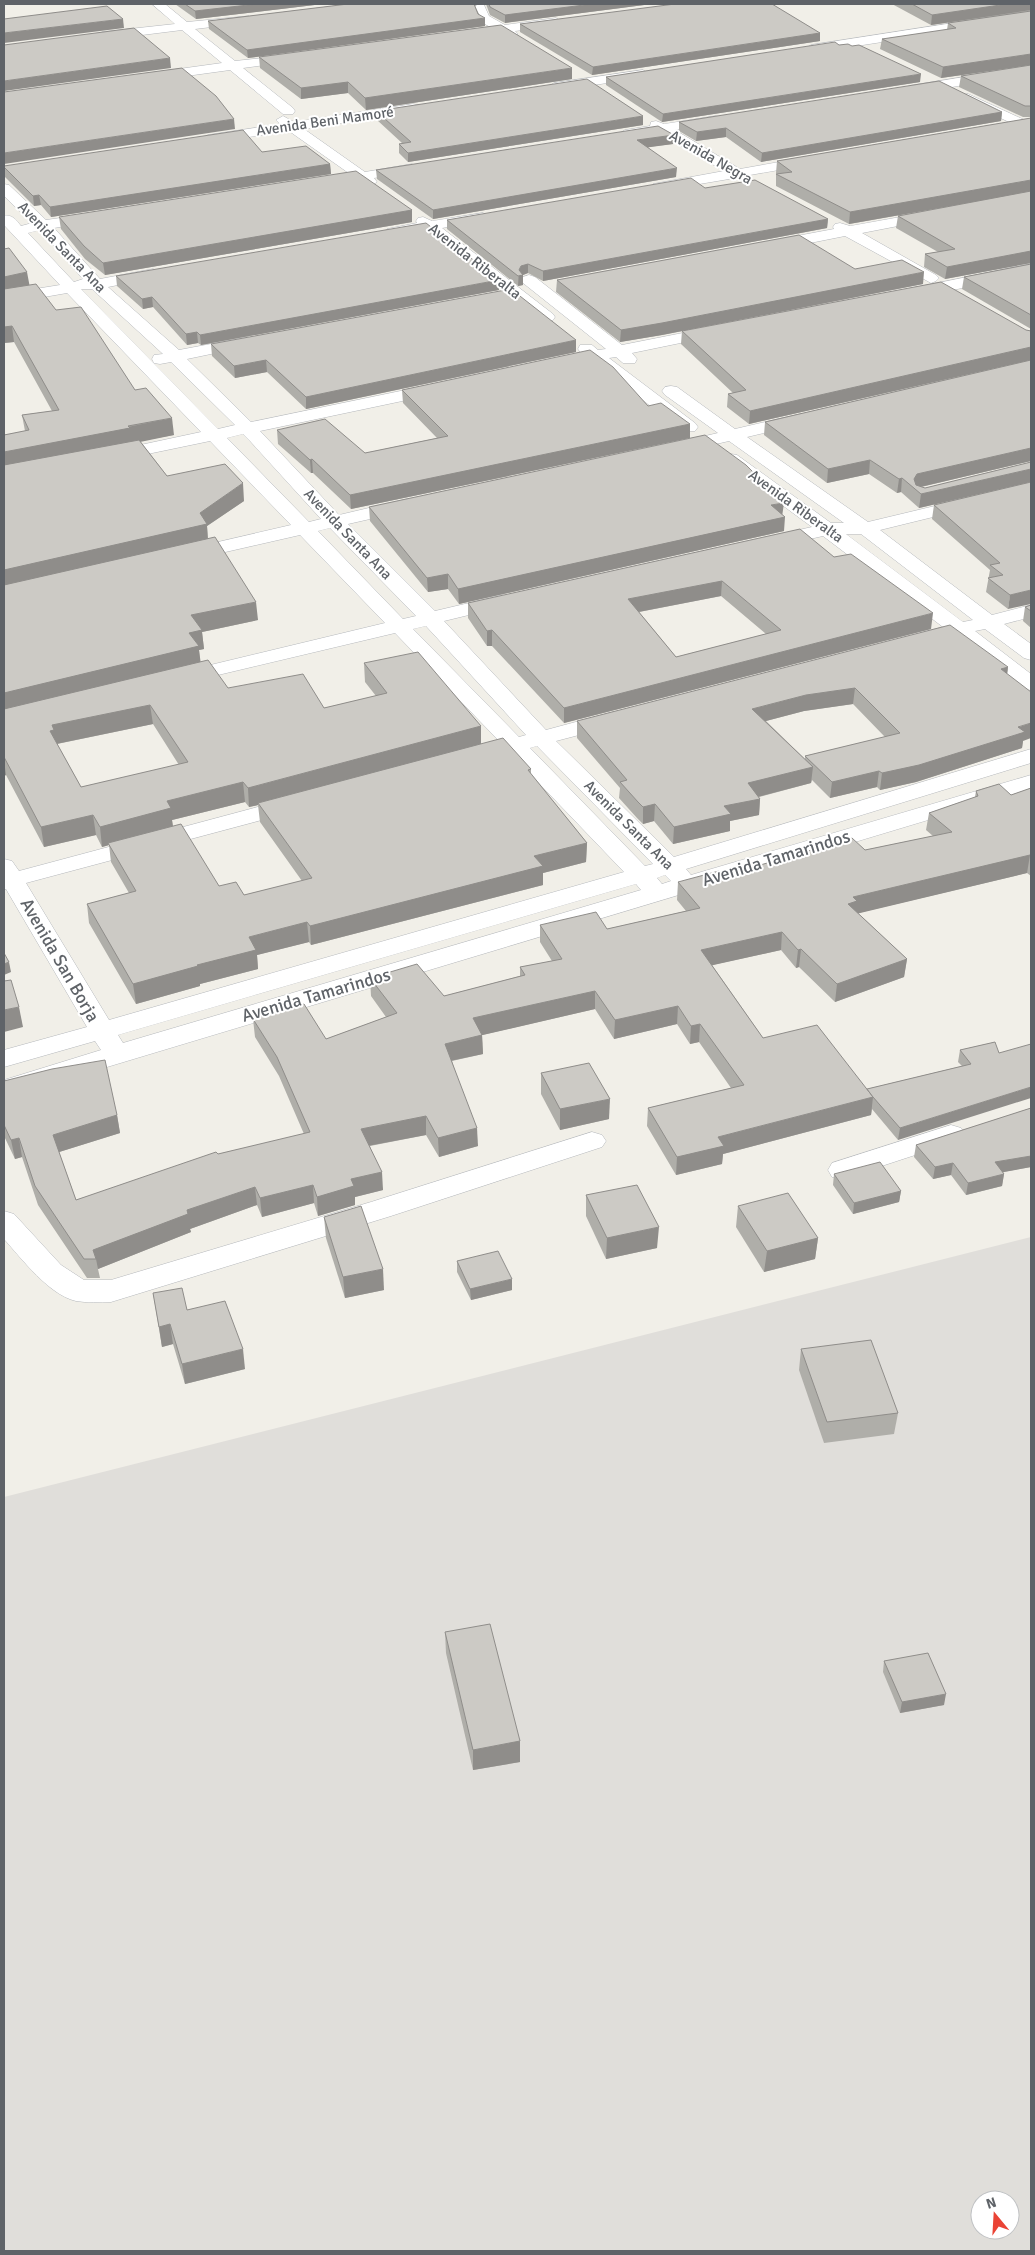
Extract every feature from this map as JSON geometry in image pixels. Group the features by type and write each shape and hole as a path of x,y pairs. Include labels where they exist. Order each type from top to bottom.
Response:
{"street":[{"path":"158,4 235,65 288,115 391,188 382,173"},
{"path":"477,6 484,18 503,29 543,40"},
{"path":"477,6 502,15 520,33"},
{"path":"872,46 1031,15"},
{"path":"90,38 255,18"},
{"path":"520,33 566,20"},
{"path":"455,35 503,29"},
{"path":"852,29 872,46"},
{"path":"832,33 854,43 890,48"},
{"path":"802,51 854,43"},
{"path":"139,78 311,55"},
{"path":"592,67 608,85"},
{"path":"571,70 590,82"},
{"path":"924,77 959,82 1031,70"},
{"path":"608,85 655,72"},
{"path":"892,92 941,79 1029,125"},
{"path":"546,88 590,82 627,88"},
{"path":"959,82 1029,125"},
{"name":"Avenida Beni Mamoré","path":"323,122 422,106"},
{"path":"288,115 323,122 338,134"},
{"name":"Avenida Beni Mamoré","path":"198,140 288,115"},
{"name":"Avenida Negra","path":"639,115 737,173"},
{"name":"Avenida Negra","path":"674,115 705,134"},
{"path":"613,136 728,118"},
{"path":"992,128 1029,125"},
{"path":"1012,136 1029,125"},
{"name":"Avenida Negra","path":"745,159 758,176"},
{"path":"641,190 737,173 758,176 775,179 825,164 758,176 656,199"},
{"path":"314,184 365,168 382,173 430,166"},
{"name":"Avenida Santa Ana","path":"4,188 42,225 101,288 174,356 252,433 334,521 430,618 541,738 671,866 687,885"},
{"name":"Avenida Riberalta","path":"426,207 445,229 566,334 828,529 1031,684"},
{"name":"Avenida Riberalta","path":"407,209 513,269 620,350 636,365"},
{"path":"751,249 944,213"},
{"path":"10,224 42,225 110,215"},
{"path":"944,276 847,231 836,218 867,227 944,276 963,290 981,293 1031,283"},
{"path":"383,239 492,221"},
{"name":"Avenida Santa Ana","path":"10,224 659,894"},
{"path":"944,276 900,302 963,290 1031,269"},
{"path":"4,300 75,292 164,277"},
{"path":"497,296 560,285"},
{"path":"4,307 75,292"},
{"path":"732,335 636,365 550,372 593,355 620,350 732,335"},
{"path":"142,362 262,340"},
{"name":"Avenida Riberalta","path":"655,379 865,528 1031,654"},
{"path":"95,465 252,433 459,384"},
{"path":"252,433 448,399"},
{"path":"660,451 819,414"},
{"path":"750,546 828,529 865,528 1031,488"},
{"path":"168,559 420,502"},
{"path":"828,529 843,514 871,507"},
{"path":"158,683 517,598"},
{"path":"903,644 1031,611"},
{"path":"457,761 636,714"},
{"name":"Avenida Tamarindos","path":"4,1059 641,875 1031,756"},
{"name":"Avenida Tamarindos","path":"4,1089 1031,782"},
{"path":"7,876 312,800"},
{"name":"Avenida San Borja","path":"7,876 116,1054"},
{"path":"842,1170 975,1127"},
{"path":"4,1223 51,1272 78,1291 111,1291 381,1209 592,1141"}],"shaded area":[{"path":"1031,1237 1031,2251 4,2251 4,1497"}],"building":[{"path":"185,4 257,4 195,11"},
{"path":"348,4 474,4 478,14 485,18 247,50 208,21"},
{"path":"489,4 592,4 505,15 490,7"},
{"path":"675,4 772,4 820,33 593,67 520,24"},
{"path":"912,4 1007,4 932,15"},
{"path":"107,6 123,19 4,33 4,19"},
{"path":"1031,11 1031,54 943,67 882,39 956,28 948,23"},
{"path":"501,25 572,68 365,98 348,82 301,88 259,57"},
{"path":"134,28 170,58 4,81 4,45"},
{"path":"835,42 839,45 859,45 921,74 663,114 606,77"},
{"path":"1031,65 1031,106 1025,106 961,76"},
{"path":"182,68 216,96 234,119 4,153 4,92"},
{"path":"587,79 643,116 408,153 399,144 411,142 376,111"},
{"path":"939,81 1002,112 762,153 726,128 697,132 679,122"},
{"path":"1031,118 1031,180 850,212 776,174 792,172 777,161"},
{"path":"658,126 674,135 637,140 677,168 433,210 376,170"},
{"path":"243,130 262,152 306,146 330,164 50,207 39,195 33,196 4,167 4,166"},
{"path":"356,171 412,210 103,263 84,246 59,217"},
{"path":"691,178 705,188 755,180 828,219 543,271 528,264 521,266 519,270 523,275 518,276 447,220"},
{"path":"1031,191 1031,251 947,267 925,254 955,249 898,216"},
{"path":"426,223 499,280 200,335 197,332 186,334 152,297 142,299 116,276"},
{"path":"799,235 855,269 902,260 924,272 621,330 557,280"},
{"path":"9,248 27,272 4,277 4,249"},
{"path":"1031,264 1031,315 964,277"},
{"path":"941,282 1026,330 1031,331 1031,347 750,411 728,394 746,390 682,331"},
{"path":"36,284 56,310 81,307 135,390 146,388 172,418 4,452 4,435 29,430 22,415 59,410 12,326 4,327 4,289"},
{"path":"511,289 576,340 306,397 266,360 234,366 211,344"},
{"path":"590,350 613,367 648,406 661,403 690,424 350,495 312,459 310,460 277,430 325,419 365,453 448,436 402,390"},
{"path":"1031,360 1031,448 917,474 914,479 916,485 925,488 1031,462 1031,469 921,494 902,478 899,479 870,460 828,469 765,422"},
{"path":"705,435 746,465 784,503 771,505 785,517 458,589 448,574 427,578 369,507"},
{"path":"139,440 167,476 225,464 243,483 200,513 207,524 4,570 4,465"},
{"path":"1031,482 1031,590 1010,595 988,578 1003,575 990,565 1000,563 934,505"},
{"path":"800,529 834,557 851,554 933,613 564,708 492,630 487,631 468,603","holes":["722,581 781,630 676,657 628,599"]},
{"path":"215,537 256,602 191,615 202,630 189,633 199,646 4,693 4,585"},
{"path":"1031,605 1031,611 1025,607"},
{"path":"950,625 1008,667 1001,669 1031,692 1031,723 1018,727 1025,732 919,765 882,773 879,771 832,782 805,756 900,733 855,688 806,695 752,709 813,767 748,783 760,799 724,806 731,814 674,827 655,804 643,807 638,802 620,782 627,780 577,721"},
{"path":"418,652 481,726 248,788 243,782 167,801 171,808 100,827 93,815 41,827 4,757 4,709 208,660 228,688 303,674 324,708 387,693 364,663","holes":["150,705 188,762 81,787 50,731 54,730 52,725"]},
{"path":"503,738 531,769 528,770 587,843 534,856 543,866 310,926 307,922 249,937 256,950 133,984 87,904 136,891 108,843 181,824 219,886 236,882 244,895 312,878 258,803"},
{"path":"999,784 1011,795 1031,788 1031,856 853,897 857,901 848,904 907,959 837,984 801,949 798,950 782,932 701,950 763,1038 817,1025 873,1097 718,1137 724,1146 677,1157 648,1108 744,1085 700,1024 691,1026 678,1006 615,1020 595,991 473,1018 482,1035 445,1044 477,1128 438,1138 426,1116 361,1129 382,1172 351,1179 354,1186 317,1197 313,1185 260,1198 255,1187 187,1210 188,1214 93,1250 96,1259 84,1259 35,1186 19,1138 11,1140 4,1125 4,1081 52,1069 105,1060 117,1115 53,1135 76,1200 216,1152 218,1154 310,1132 277,1057 253,1019 304,1004 326,1039 397,1013 370,978 417,964 444,996 525,975 520,967 562,959 540,925 596,912 607,929 700,908 678,882 719,871 723,876 852,838 865,850 952,832 929,813 978,796 976,791"},
{"path":"4,953 9,962 4,964"},
{"path":"11,980 19,1007 4,1010 4,981"},
{"path":"995,1042 999,1053 1031,1044 1031,1087 900,1128 867,1089 971,1064 960,1050"},
{"path":"589,1063 610,1099 560,1109 541,1073"},
{"path":"1031,1108 1031,1156 995,1162 1004,1174 968,1183 953,1163 935,1167 916,1145"},
{"path":"880,1162 901,1191 854,1203 834,1174"},
{"path":"637,1185 659,1227 607,1238 586,1195"},
{"path":"788,1193 818,1238 767,1251 738,1206"},
{"path":"361,1206 383,1269 343,1277 324,1217"},
{"path":"498,1251 512,1279 470,1289 457,1261"},
{"path":"182,1288 187,1310 225,1301 243,1349 182,1364 170,1324 159,1327 153,1293"},
{"path":"871,1340 898,1413 827,1422 801,1349"},
{"path":"490,1624 520,1741 473,1750 445,1632"},
{"path":"928,1653 946,1694 902,1702 884,1661"}]}
